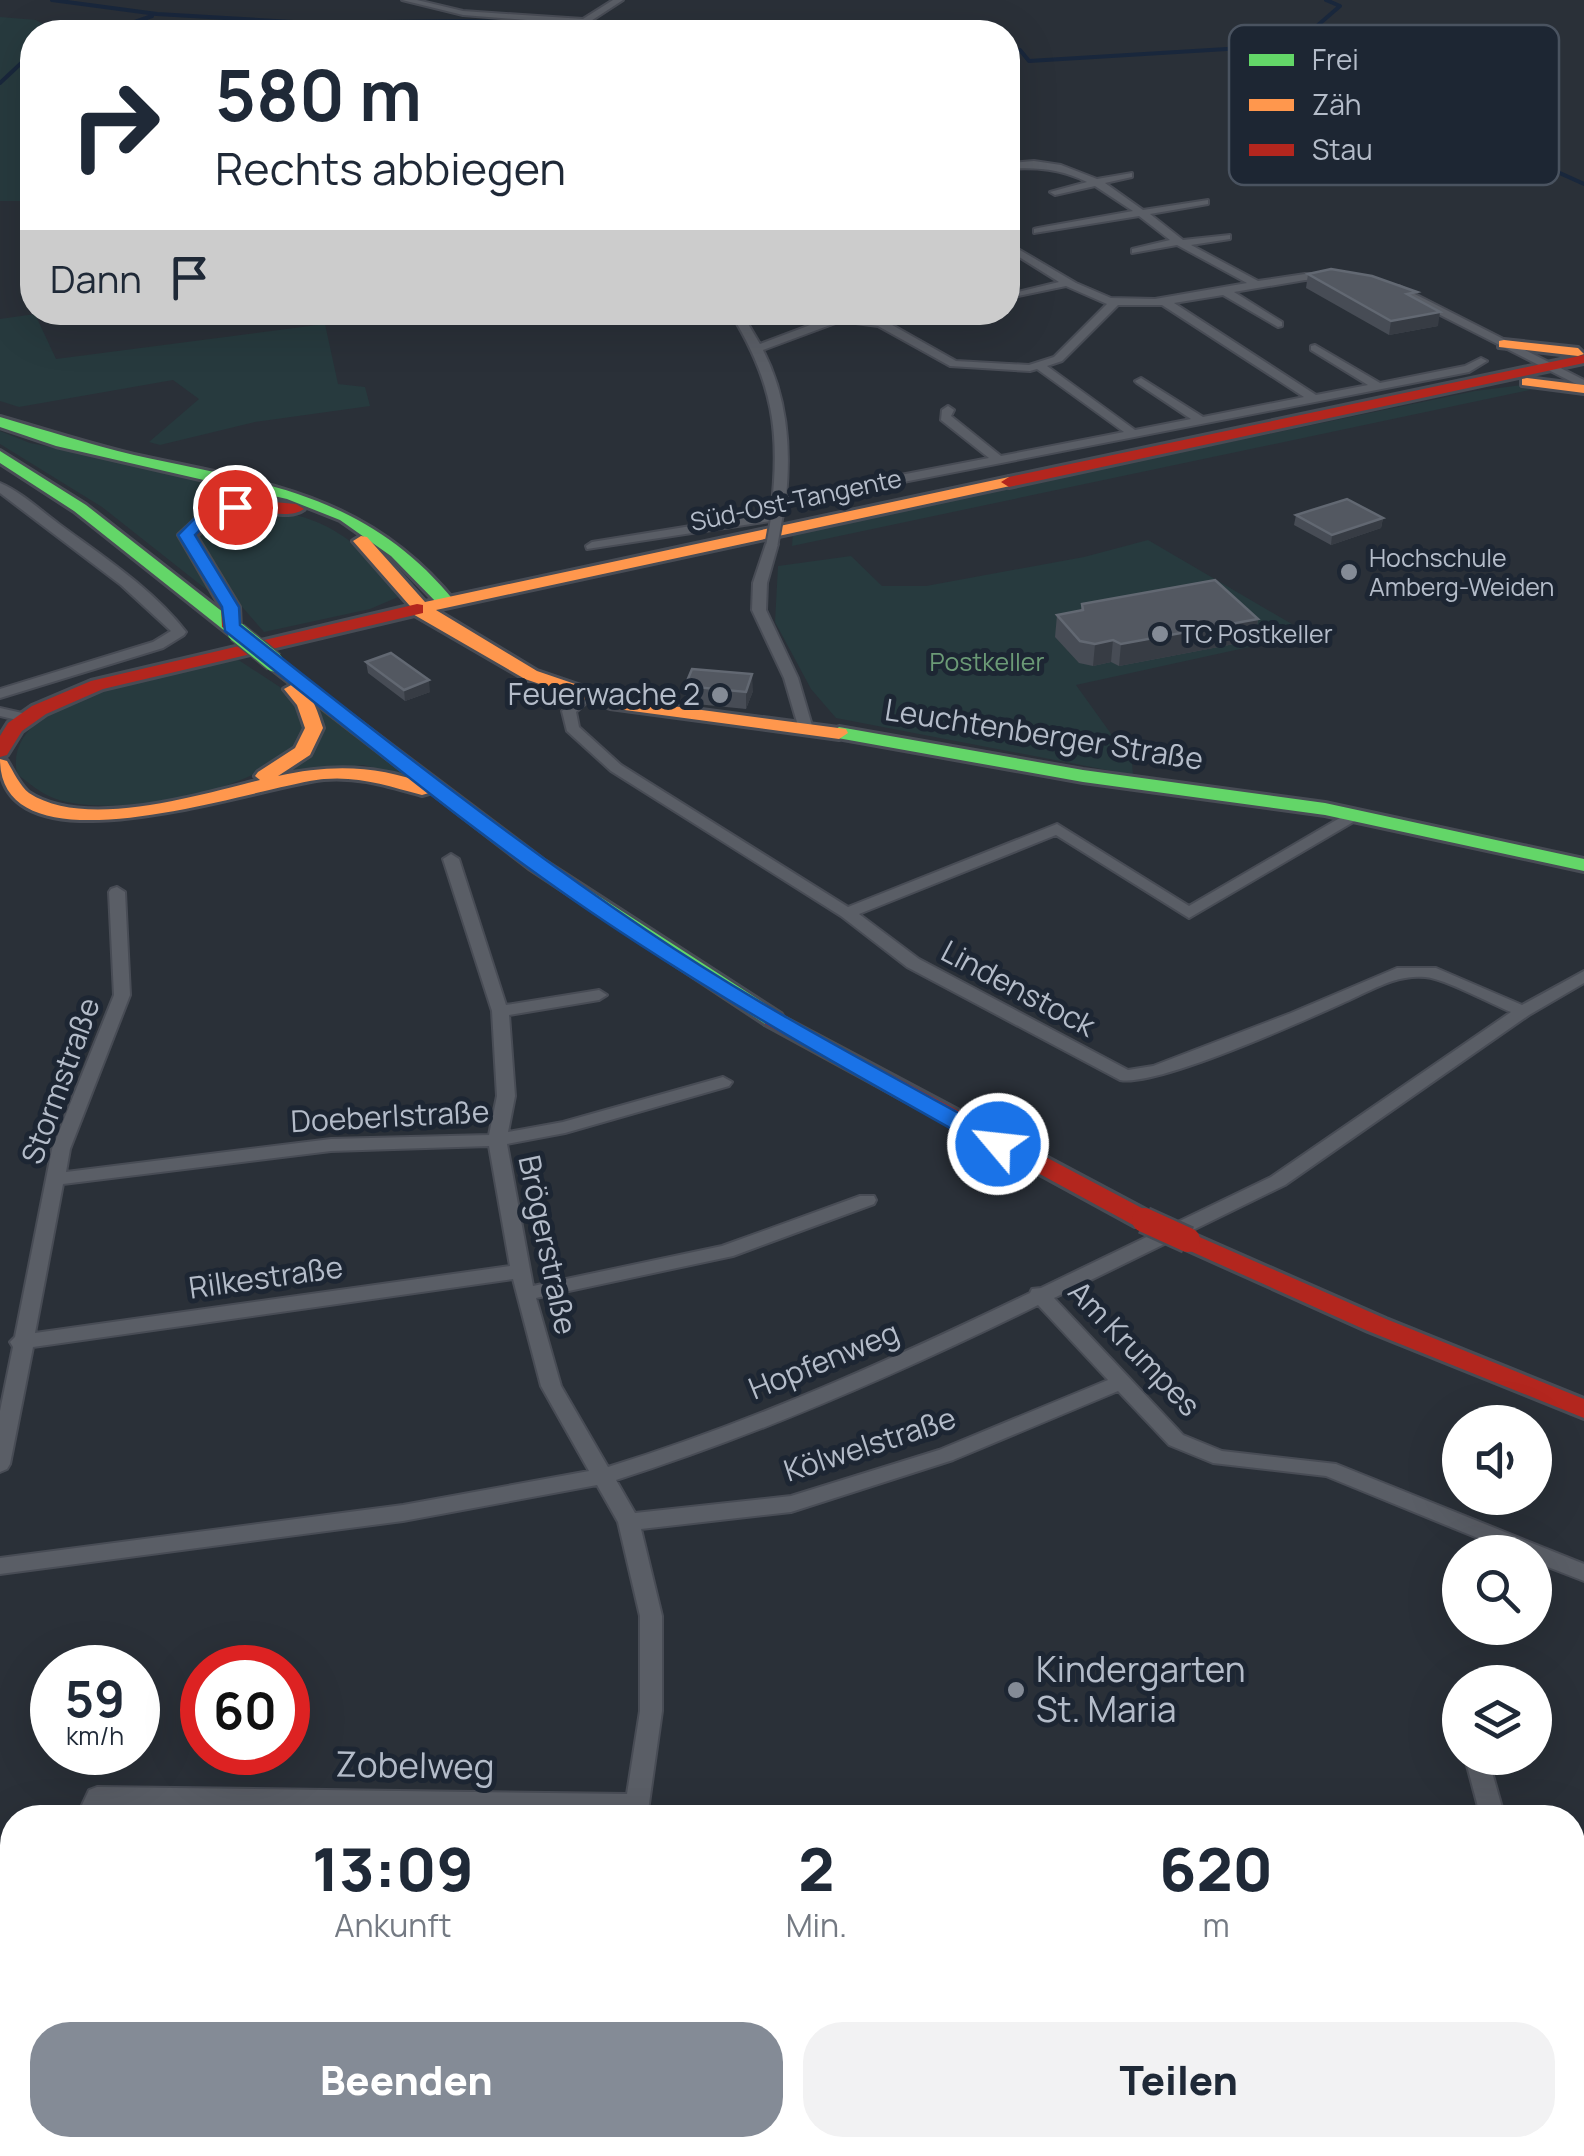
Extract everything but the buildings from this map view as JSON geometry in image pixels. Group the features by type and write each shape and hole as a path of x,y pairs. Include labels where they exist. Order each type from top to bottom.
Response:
{"main road":[{"path":"1504,344 1584,356"},
{"name":"Süd-Ost-Tangente","path":"26,718 97,685 349,624 421,608 447,614 537,583 1466,388 1584,356"},
{"path":"1466,388 1524,382 1584,387"},
{"name":"Leuchtenberger Straße","path":"0,422 82,450 218,474 296,494 360,523 422,574 447,614 499,657 586,696 661,712 902,741 1083,776 1355,815 1584,865"},
{"path":"0,456 80,508 475,820 641,936 810,1041 1144,1220 1377,1325 1584,1409"},
{"path":"234,629 230,607 187,535 204,518 251,504 297,509 340,528 371,550 421,608"},
{"path":"422,574 463,584 537,583"},
{"path":"349,624 447,614"},
{"path":"213,798 291,762 310,739 312,716 280,666"},
{"path":"0,751 26,718"},
{"path":"0,765 2,777 21,796 86,816 144,814 302,776 366,773 397,778 475,820"}],"street":[{"path":"406,0 463,13 556,20"},
{"path":"586,20 619,0"},
{"path":"1048,164 1058,153"},
{"path":"1020,165 1048,164 1096,183 1146,212 1180,242 1253,282"},
{"path":"1055,192 1128,175"},
{"path":"1038,231 1204,202"},
{"path":"1136,251 1226,236"},
{"path":"1020,256 1114,303 1162,300 1292,276 1345,277"},
{"path":"1022,294 1071,282"},
{"path":"1384,284 1421,297 1584,387"},
{"path":"1221,289 1278,324"},
{"path":"1162,300 1311,396"},
{"path":"885,325 954,364 980,368 1040,366 1058,359 1114,303"},
{"path":"743,325 758,348 777,397 782,464 772,544 760,583 760,610 790,678 806,728"},
{"path":"758,348 814,325"},
{"path":"1316,348 1376,385"},
{"path":"592,546 778,509 996,457 1470,368 1481,360"},
{"path":"1040,366 1130,432"},
{"path":"1142,381 1198,418"},
{"path":"948,410 945,417 996,457"},
{"path":"0,487 119,576 170,618 179,632 158,645 0,694"},
{"name":"Lindenstock","path":"586,696 569,712 568,720 581,738 616,768 847,913 913,963 1126,1076 1157,1071 1397,972 1430,972 1523,1011"},
{"path":"0,712 26,718"},
{"path":"847,913 1056,829 1189,913 1355,815"},
{"name":"Brögerstraße","path":"451,859 500,1010 506,1096 497,1140 525,1294 551,1386 629,1522 651,1616 651,1712 636,1805"},
{"name":"Stormstraße","path":"0,1464 20,1342 61,1150 122,995 117,892"},
{"name":"Hopfenweg","path":"0,1566 403,1513 605,1476 834,1392 1278,1181 1523,1011 1584,976"},
{"path":"500,1010 598,995"},
{"name":"Doeberlstraße","path":"54,1179 331,1145 497,1140 566,1127 724,1082"},
{"path":"525,1294 726,1252 867,1200"},
{"name":"Rilkestraße","path":"20,1342 520,1271"},
{"name":"Am Krumpes","path":"1039,1294 1176,1440 1220,1458 1330,1469 1584,1573"},
{"name":"Kölwelstraße","path":"629,1522 791,1504 946,1456 1119,1383"},
{"path":"1482,1775 1490,1805"},
{"name":"Zobelweg","path":"94,1805 97,1797 404,1805"}],"green space":[{"path":"0,17 36,20 20,20 20,201 0,201"},
{"path":"20,316 20,325 40,325 56,359 325,325 338,384 365,387 370,406 255,422 160,445 149,442 199,399 173,380 19,407 0,401 0,319"},
{"path":"1537,383 1539,388 792,546 793,533 1475,391"},
{"path":"0,431 30,443 265,489 300,504 271,499 247,501 189,523 221,601 102,507 0,444"},
{"path":"248,508 296,515 334,530 382,571 400,590 398,597 370,609 264,632 236,600 195,537 202,524"},
{"path":"339,521 368,533 420,583 412,584 379,550"},
{"name":"Postkeller","path":"1148,540 1309,634 1076,685 1132,763 1133,775 836,718 811,689 775,622 778,566 851,556 882,586 926,586 1084,557"},
{"path":"237,659 289,693 306,723 292,747 268,767 196,794 117,806 56,799 17,774 19,746 36,723 64,704 138,679"},
{"path":"319,707 412,778 363,765 270,778 322,723"}],"water":[{"path":"466,19 514,20 386,20"}],"waterway":[{"path":"52,0 157,14 259,20"},
{"path":"1318,25 1340,6 1326,0"},
{"path":"140,20 152,16"},
{"path":"1020,50 1029,61 1229,49"},
{"path":"0,83 20,64"},
{"path":"1559,173 1584,184"}],"traffic: fast":[{"path":"0,422 61,443 292,495 346,517 397,552 446,602"},
{"path":"0,456 80,508 236,631"},
{"path":"237,632 274,662"},
{"path":"274,662 536,864 773,1019"},
{"path":"839,733 1083,776 1325,809 1584,865"}],"traffic: slow":[{"path":"1504,344 1578,352"},
{"path":"1527,382 1584,389"},
{"path":"417,609 1009,482"},
{"path":"361,541 421,608"},
{"path":"421,608 531,675 616,704 839,733"},
{"path":"265,776 303,751 314,728 306,704 293,689"},
{"path":"0,765 19,795 52,811 95,815 194,802 316,774 370,774 422,789"}],"traffic: jam":[{"path":"1009,482 1584,359"},
{"path":"231,627 230,607 187,535 223,510 251,505 296,509"},
{"path":"0,751 15,727 39,710 97,685 417,609"},
{"path":"773,1019 1144,1220"},
{"path":"1144,1220 1188,1240"},
{"path":"1188,1240 1377,1325 1584,1409"}],"place":[{"name":"Hochschule Amberg-Weiden","path":"1349,572"},
{"name":"TC Postkeller","path":"1160,634"},
{"name":"Feuerwache 2","path":"720,695"},
{"name":"Kindergarten St. Maria","path":"1016,1690"}],"route":[{"path":"235,507 204,518 187,535 192,550 230,607 231,627 475,820 641,936 810,1041 998,1144"}]}
